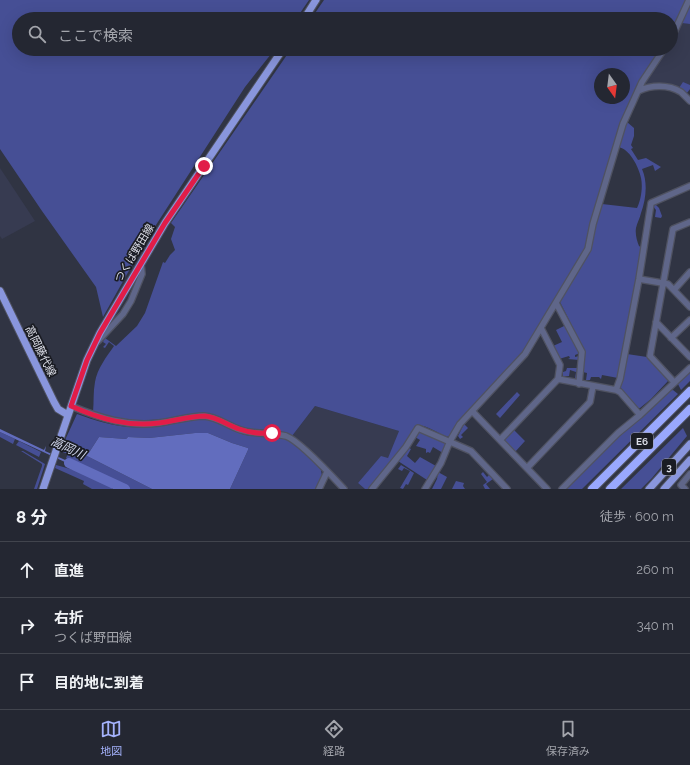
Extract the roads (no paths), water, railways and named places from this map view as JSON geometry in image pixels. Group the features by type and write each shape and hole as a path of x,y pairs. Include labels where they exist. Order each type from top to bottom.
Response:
{"highway":[{"name":"E6","path":"592,489 690,391"},
{"name":"E6","path":"610,489 690,409"}],"main road":[{"path":"308,12 316,0"},
{"name":"つくば野田線","path":"43,489 71,406 93,348 106,322 165,223 278,56"},
{"name":"高岡藤代線","path":"0,291 54,402 58,409 68,415"},
{"name":"3","path":"649,489 690,444"},
{"name":"3","path":"664,489 690,460"}],"street":[{"path":"678,24 689,0"},
{"path":"425,489 441,463 450,441 460,424 473,412 525,354 588,249 623,124 642,82 659,56"},
{"path":"638,91 656,86 669,87 682,92 690,101"},
{"path":"616,390 620,379 639,279 651,203 690,186"},
{"path":"674,382 650,356 673,230 690,222"},
{"path":"93,348 123,314 131,300 142,274 141,264"},
{"path":"674,290 690,272"},
{"path":"639,279 668,284 690,307"},
{"path":"556,303 582,352 579,384"},
{"path":"671,338 690,320"},
{"path":"656,322 690,357"},
{"path":"500,440 558,380 560,365 541,328"},
{"path":"562,489 618,433 640,415 690,368"},
{"path":"558,380 616,390 620,392 640,415"},
{"path":"527,468 590,402 593,386"},
{"path":"71,406 108,420 142,424 205,416 249,432 272,433 286,436 303,448 344,489"},
{"path":"473,412 547,489"},
{"path":"372,489 406,447 418,428 471,451 508,489"},
{"path":"318,489 327,472"},
{"path":"685,489 681,485 690,474"}],"waterway":[{"name":"高岡川","path":"69,463 125,489"}]}
